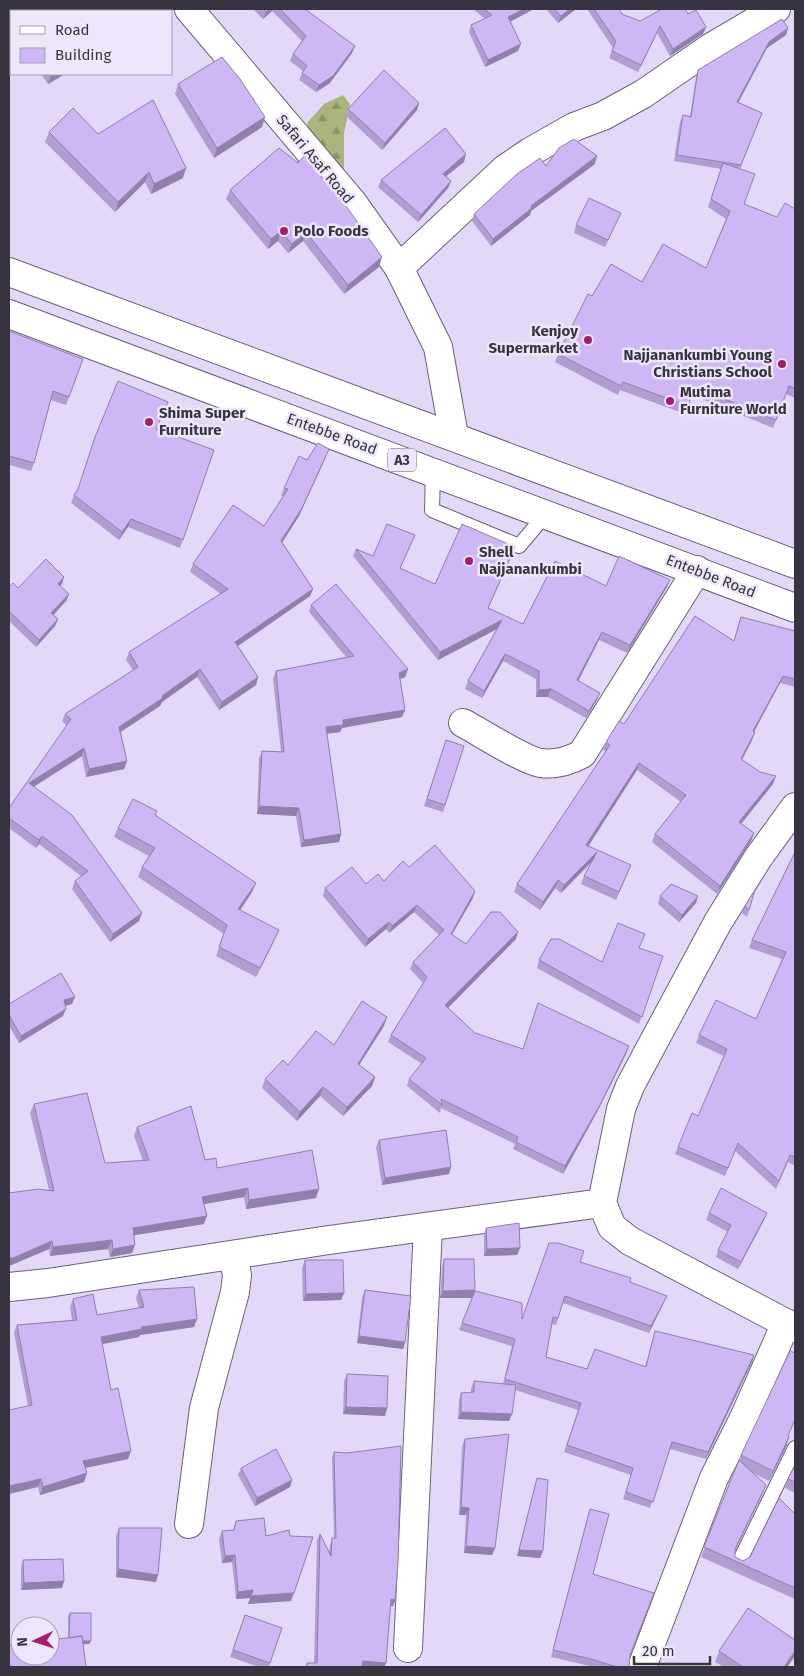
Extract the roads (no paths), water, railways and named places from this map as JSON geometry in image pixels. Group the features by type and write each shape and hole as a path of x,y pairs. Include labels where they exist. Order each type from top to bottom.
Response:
{"street":[{"name":"Safari Asaf Road","path":"189,9 352,203 400,268 438,347 454,436"},
{"path":"400,268 484,188 530,152 574,127 603,116 643,94 710,48 776,9"},
{"path":"9,272 795,564"},
{"name":"Entebbe Road","path":"9,314 795,608"},
{"path":"463,723 538,763 555,764 570,761 582,754 697,570"},
{"path":"642,1667 714,1478 790,1326 630,1241 612,1227 602,1204 621,1110 630,1086 718,922 758,858 795,807"},
{"path":"9,1287 602,1204"},
{"path":"408,1648 428,1227"},
{"path":"189,1524 204,1408 235,1292 237,1275 234,1255"}],"lane":[{"path":"433,471 432,510 519,546 546,514"},
{"path":"740,1562 795,1448"}],"place":[{"name":"Polo Foods","path":"284,231"},
{"name":"Kenjoy Supermarket","path":"588,340"},
{"name":"Najjanankumbi Young Christians School","path":"782,364"},
{"name":"Mutima Furniture World","path":"670,401"},
{"name":"Shima Super Furniture","path":"149,422"},
{"name":"Shell Najjanankumbi","path":"469,561"}]}
